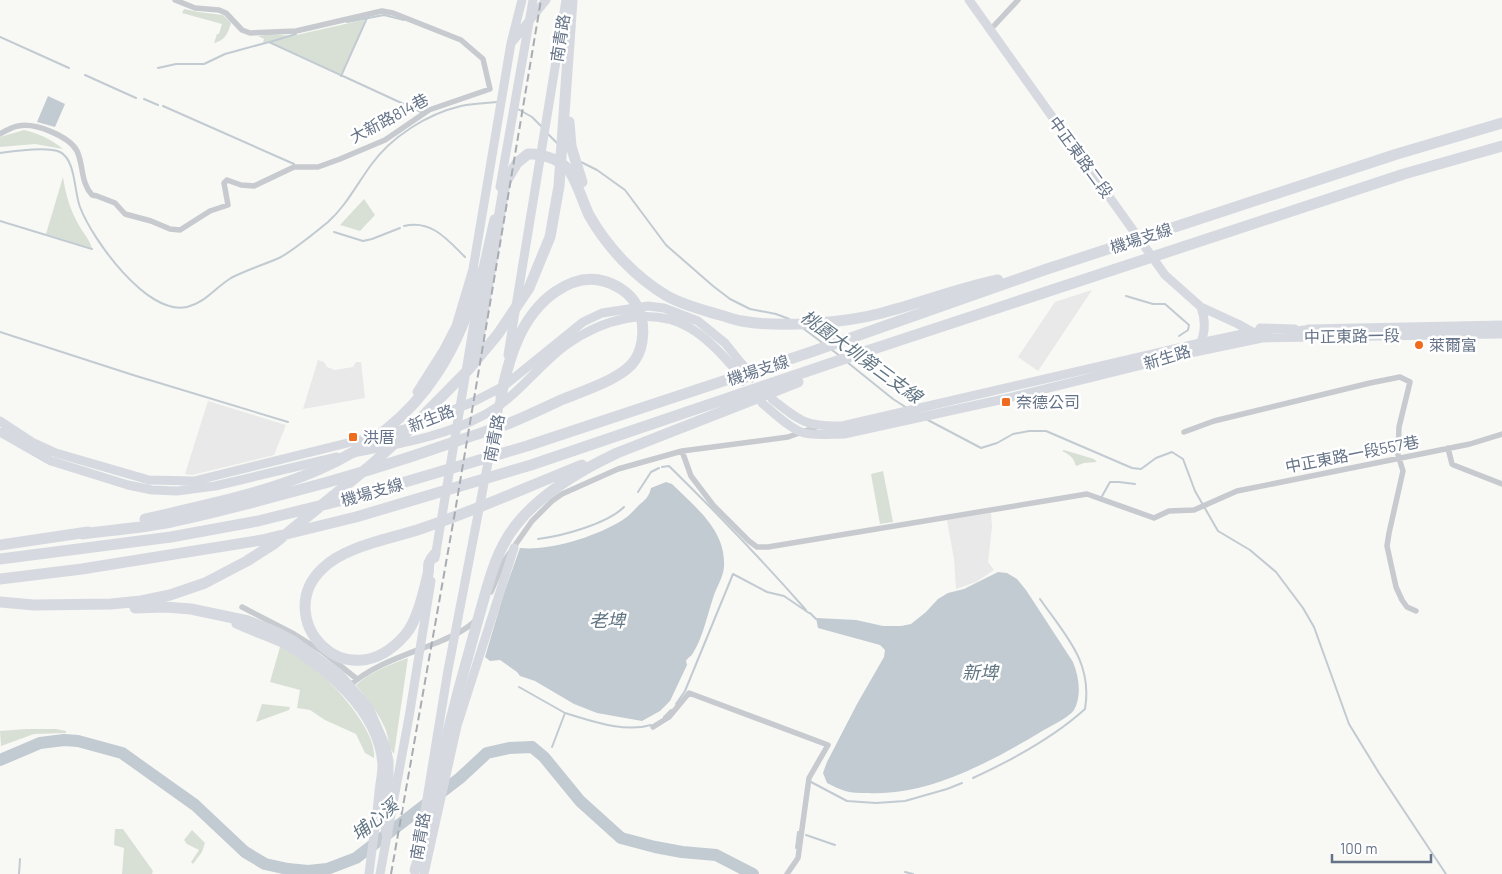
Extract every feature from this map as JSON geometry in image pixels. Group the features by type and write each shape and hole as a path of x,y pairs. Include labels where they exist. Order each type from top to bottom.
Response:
{"highway":[{"path":"1,602 34,605 101,605 140,601 170,595 205,583 247,561 294,528 371,466 469,369 498,334 529,288 550,237 559,186 572,0"},
{"path":"566,81 571,146 577,167 600,220 637,265 684,303"},
{"name":"機場支線","path":"0,559 171,537 258,521 351,498 527,446 735,369 761,369 1044,270 1397,154 1502,123"},
{"name":"機場支線","path":"0,579 91,568 262,540 356,518 747,397 775,391 830,366 925,333 1404,174 1502,146"},
{"path":"464,384 473,370 478,346 505,183 517,162 528,154 552,158 569,171 590,216 618,254 654,287 684,303 741,321 763,324 826,322 881,313 968,286 1044,270"},
{"path":"82,534 261,490 329,466 374,441 392,426 422,394 437,373 463,327 482,271"},
{"path":"0,545 170,522 240,506 390,464 508,424 606,381 626,370 635,360 641,348 642,335 639,310 630,297 614,285 592,279 582,280 562,287 552,294 543,301 528,319 516,341 501,396"},
{"path":"417,873 449,725 486,592 494,566 516,525 530,509 574,476 617,453 747,397"},
{"path":"435,554 429,563 420,600 407,633 379,657 365,660 346,659 336,656 327,650 313,635 305,613 309,587 322,569 346,552 424,528 496,501 583,464 617,453"},
{"path":"34,605 73,611 165,607 192,609 259,625 276,632 307,650 338,674 368,708 376,723 388,761 384,812 387,834"}],"main road":[{"name":"南青路","path":"414,440 410,411 412,399 444,351 456,326 473,269 511,43 520,24 522,0"},
{"name":"南青路","path":"380,874 419,659 482,271 497,206 533,0"},
{"name":"南青路","path":"520,24 546,0"},
{"name":"南青路","path":"417,873 448,670 501,396 566,0"},
{"name":"中正東路二段","path":"969,0 1165,275 1201,307"},
{"name":"新生路","path":"0,421 32,442 56,453 150,480 194,481 412,427 475,401 504,386 584,322 602,314 648,306 664,308 698,322 724,343 735,369"},
{"name":"中正東路一段","path":"1201,307 1238,324 1262,338"},
{"path":"1200,343 1204,334 1205,319 1201,307"},
{"name":"新生路","path":"0,432 51,461 69,467 128,485 152,490 177,491 215,486 414,440 462,425 482,416 512,396 565,346 596,327 619,319 642,317 666,318 690,328 711,344 735,369"},
{"name":"中正東路一段","path":"1238,324 1255,327 1312,329 1502,325"},
{"name":"中正東路一段","path":"1200,343 1252,332 1280,334 1312,329"},
{"name":"中正東路一段","path":"1195,352 1262,338 1502,334"},
{"name":"新生路","path":"762,403 781,419 803,433 844,434 1004,399 1195,352 1200,343"},
{"name":"新生路","path":"775,391 790,413 806,423 819,426 842,426 1200,343"},
{"path":"417,873 437,810 457,726 514,548"},
{"path":"476,621 488,627"},
{"path":"236,624 280,642 325,672 344,691 373,730 382,765 369,874"}],"street":[{"name":"大新路814巷","path":"0,134 17,126 28,125 55,133 69,142 77,152 85,187 92,195 114,203 125,214 151,221 170,229 180,230 210,211 228,205 224,183 227,180 242,185 254,186 294,168 318,166 340,159 385,140 429,110 490,89 483,59 461,40 393,13 382,11 296,31 250,33 242,30 226,13 219,10 195,8 175,0"},
{"path":"991,29 1018,0"},
{"path":"1184,432 1214,421 1400,377 1410,382 1399,426 1400,458 1403,471 1388,533 1387,546 1396,587 1407,606 1416,611"},
{"path":"344,691 357,679 385,664 448,638 476,621 483,610 504,561 532,521 562,494 618,469 682,451 788,437 819,426"},
{"name":"中正東路一段557巷","path":"682,451 690,476 699,489 749,541 757,547 768,547 1087,494 1154,518 1168,511 1194,510 1237,491 1448,448 1502,434"},
{"path":"1448,448 1452,464 1502,484"},
{"path":"242,607 323,652 357,679"},
{"path":"653,728 669,717 689,693 828,745 809,778 798,858 787,874"}],"shaded area":[{"path":"184,9 223,15 231,23 227,33 221,40 214,43 222,24 182,13"},
{"path":"365,21 341,74 269,41 263,43 264,39 258,36 271,34 292,36"},
{"path":"24,130 45,137 63,149 35,144 0,147 0,137"},
{"path":"63,177 71,209 92,248 46,234"},
{"path":"364,199 375,215 360,231 340,225"},
{"path":"1092,290 1038,371 1018,357 1055,302"},
{"path":"318,360 335,370 353,367 356,362 361,362 365,398 303,409"},
{"path":"208,401 286,425 274,455 192,475 185,474"},
{"path":"1062,451 1094,459 1097,462 1076,466 1071,457"},
{"path":"883,471 893,522 880,524 871,474"},
{"path":"991,513 992,527 988,562 994,570 976,582 956,589 954,559 947,520"},
{"path":"280,647 312,667 330,682 347,702 364,725 370,737 374,758 365,753 356,734 325,720 310,710 297,708 300,690 270,682"},
{"path":"408,658 394,754 382,722 356,685 374,672"},
{"path":"262,704 290,707 289,710 256,722"},
{"path":"56,729 66,731 66,733 34,734 1,746 0,731"},
{"path":"115,829 123,829 153,871 152,874 122,874 124,848 114,845"},
{"path":"192,830 205,843 202,852 193,864 191,862 199,850 187,844 184,840"}],"water":[{"path":"48,96 65,104 55,127 37,122"},
{"name":"老埤","path":"666,482 672,484 690,501 714,530 720,541 724,566 723,574 714,594 699,640 686,661 687,665 670,701 660,711 642,721 597,713 574,704 535,681 520,676 500,660 490,661 485,657 520,548 560,545 601,531 628,516 646,498 651,488"},
{"name":"新埤","path":"998,572 1007,573 1017,579 1073,662 1077,674 1079,692 1072,713 978,766 935,783 890,793 853,793 827,783 823,773 827,762 884,657 885,650 880,645 818,628 816,618 856,620 883,626 911,624 938,599 948,593 964,589"}],"waterway":[{"path":"347,22 384,15 404,20"},
{"path":"341,76 367,18"},
{"path":"270,42 296,34"},
{"path":"0,37 69,68"},
{"path":"158,68 176,64 204,64 225,54 269,42 421,112"},
{"path":"85,75 136,98"},
{"path":"144,99 158,105"},
{"name":"桃園大圳第三支線","path":"0,153 47,149 60,152 65,156 72,169 78,201 86,221 109,255 139,288 155,300 171,307 187,307 199,302 231,278 279,258 317,231 340,209 379,155 399,136 411,128 435,115 461,106 498,102"},
{"path":"163,106 294,164"},
{"name":"桃園大圳第三支線","path":"516,108 532,117 542,127"},
{"name":"桃園大圳第三支線","path":"547,133 558,144"},
{"name":"桃園大圳第三支線","path":"581,162 597,170 625,190 666,245 730,299 750,309 776,314 789,319"},
{"path":"0,221 92,249"},
{"path":"404,226 414,225 431,228 465,257"},
{"path":"334,232 363,241 400,228"},
{"path":"1126,296 1153,304 1165,304 1189,325 1188,330 1179,336"},
{"name":"桃園大圳第三支線","path":"804,329 824,344"},
{"path":"0,332 288,422"},
{"name":"桃園大圳第三支線","path":"832,350 840,356"},
{"name":"桃園大圳第三支線","path":"847,362 907,408"},
{"name":"桃園大圳第三支線","path":"926,419 981,448 997,443 1013,434 1029,431 1046,431 1132,468 1141,469 1156,458 1172,452 1183,459 1195,491 1218,531 1250,550 1276,572 1303,608 1314,627 1349,724 1446,874"},
{"path":"662,467 669,466 722,519 806,610"},
{"path":"638,492 651,472 659,468"},
{"path":"1101,498 1110,482 1135,484"},
{"path":"538,539 596,524 624,507"},
{"path":"676,704 685,691 733,574 767,592 784,596 809,613"},
{"path":"973,778 1032,748 1073,720 1085,709 1085,677 1081,663 1067,637 1040,599"},
{"path":"810,613 816,619"},
{"path":"519,687 565,713"},
{"path":"664,717 671,710"},
{"path":"552,747 565,713 619,727 630,728 651,725"},
{"name":"埔心溪","path":"0,760 40,743 64,740 78,741 122,753 195,805 245,852 265,864 308,871 327,869 356,858 460,778 487,753 509,748 532,747 544,757 580,801 621,838 682,852 716,855 753,874"},
{"path":"811,782 847,801 876,803 905,801 962,783"},
{"path":"796,848 798,832"},
{"path":"806,835 835,845"},
{"path":"19,874 20,859"},
{"path":"905,872 913,874"}],"tunnel":[{"path":"741,363 765,391"},
{"path":"732,366 754,393"}],"railway":[{"path":"391,874 455,512 541,0"}],"place":[{"name":"萊爾富","path":"1419,345"},
{"name":"奈德公司","path":"1006,402"},
{"name":"洪厝","path":"353,437"}]}
